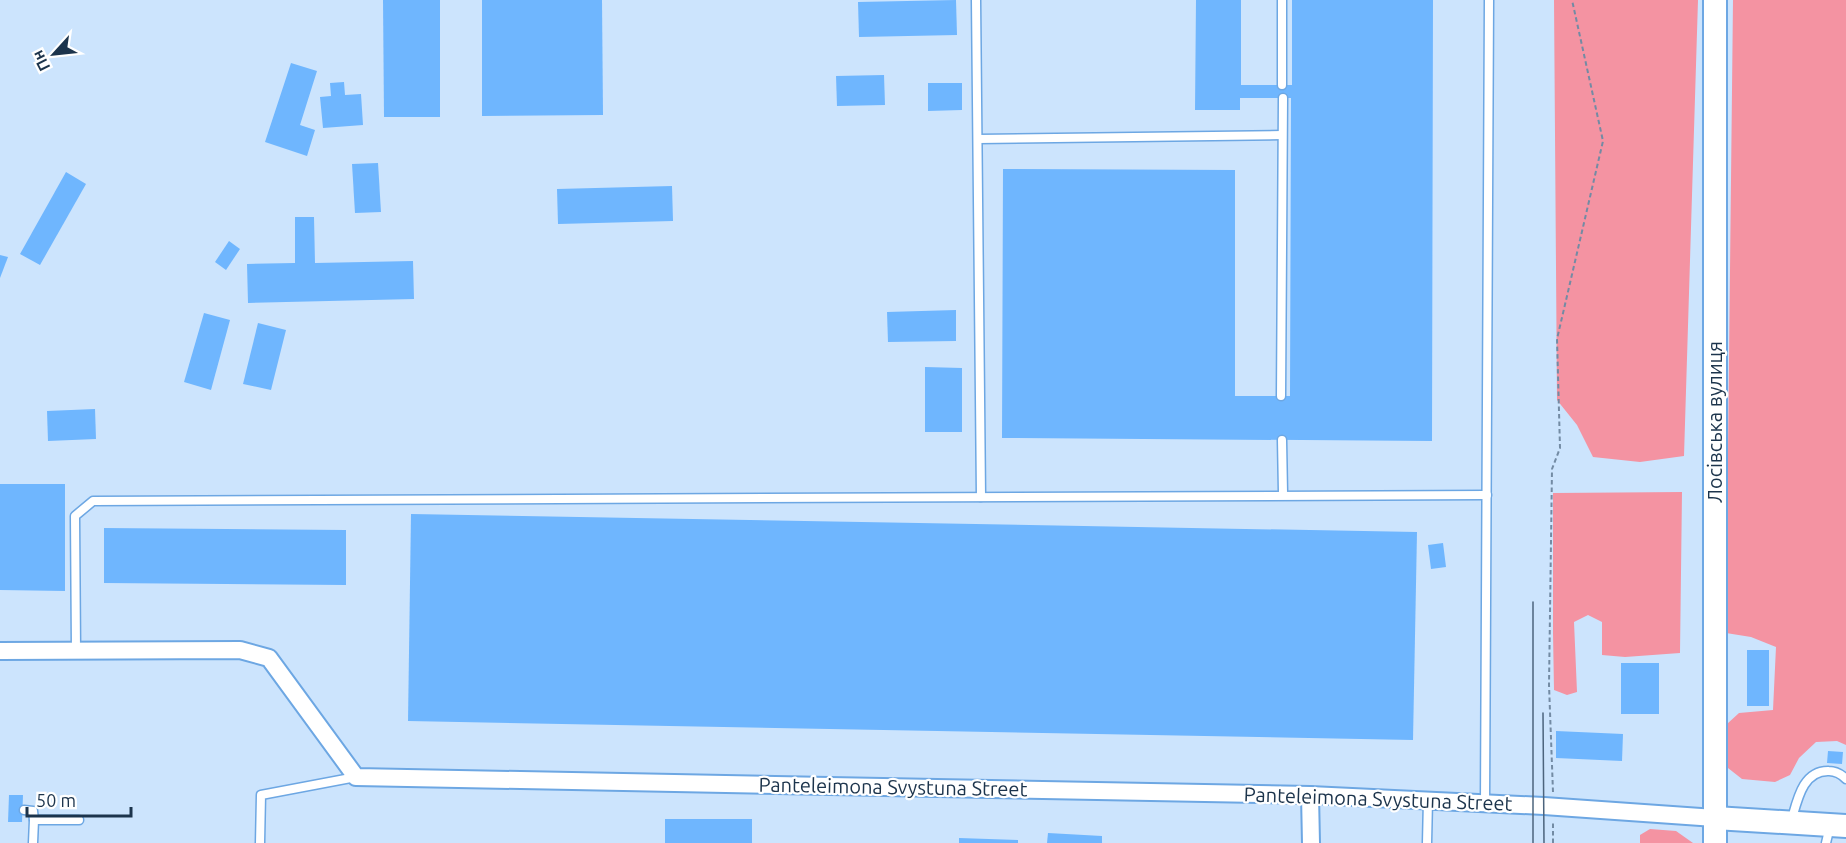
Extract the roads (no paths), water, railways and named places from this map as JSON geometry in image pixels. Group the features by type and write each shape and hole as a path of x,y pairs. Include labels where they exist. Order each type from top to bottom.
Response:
{"main road":[{"name":"Лосівська вулиця","path":"1715,0 1716,843"},
{"name":"Panteleimona Svystuna Street","path":"1715,818 1790,823 1834,831"}],"street":[{"path":"0,651 240,650 270,658 356,777"},
{"name":"Panteleimona Svystuna Street","path":"356,777 1310,795 1485,803 1715,818"},
{"path":"1310,795 1311,843"}],"lane":[{"path":"976,0 981,497"},
{"path":"1282,0 1282,85"},
{"path":"1485,803 1489,0"},
{"path":"1281,396 1282,98"},
{"path":"978,139 1282,135"},
{"path":"1282,440 1283,493"},
{"path":"76,651 75,516 93,501 1487,495"},
{"path":"1790,823 1809,777 1816,772 1832,771 1846,778"},
{"path":"260,843 261,795 356,777"},
{"path":"1427,843 1428,800"},
{"path":"24,810 33,811 33,843"},
{"path":"34,820 79,820"}],"tram line":[{"path":"1533,602 1533,843"},
{"path":"1543,713 1544,843"}]}
